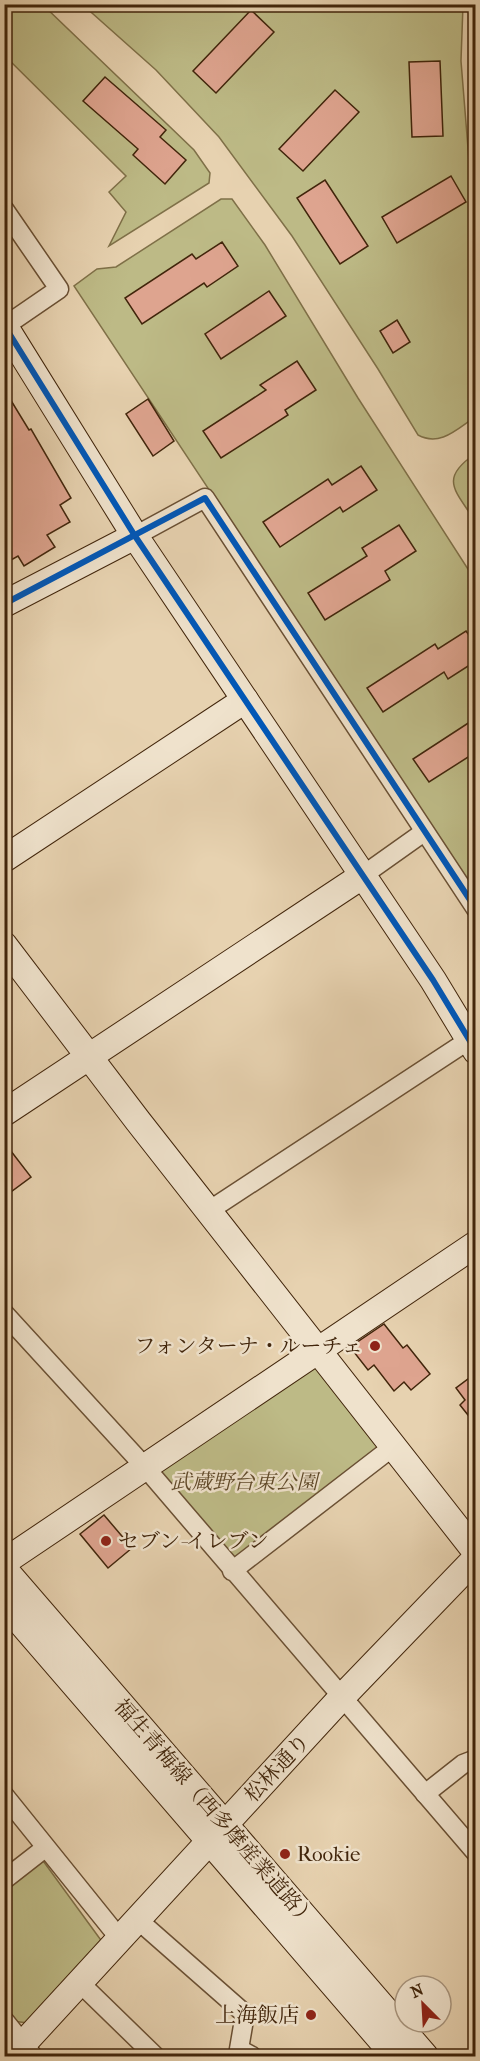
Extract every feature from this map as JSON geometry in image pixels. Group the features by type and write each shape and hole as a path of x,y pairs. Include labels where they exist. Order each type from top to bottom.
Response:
{"street":[{"path":"4,209 59,289 5,326 135,536 433,980 472,1046 210,1210"},
{"path":"4,604 205,498 476,909"},
{"path":"4,860 244,700"},
{"path":"4,1113 362,876 424,832"},
{"path":"4,945 318,1352 476,1552"},
{"path":"4,1562 476,1244"},
{"path":"4,1313 145,1467 476,1853"},
{"path":"232,1571 394,1446"},
{"name":"松林通り","path":"20,2052 80,1983 342,1697 476,1558"},
{"name":"福生青梅線（西多摩産業道路）","path":"4,1569 217,1833"},
{"name":"福生青梅線（西多摩産業道路）","path":"4,1603 146,1767 217,1833 425,2056"},
{"path":"425,1794 463,1764 476,1759"},
{"path":"4,1795 120,1940"},
{"path":"217,1833 395,2056"},
{"path":"4,1880 45,1848"},
{"path":"138,1920 245,2014 239,2049 252,2056"},
{"path":"80,1983 155,2056"},
{"path":"4,2020 20,2052"}],"green space":[{"path":"4,5 43,5 194,150 210,173 209,183 109,246 126,212 109,192 126,176 5,56"},
{"path":"83,5 463,5 461,61 472,198 476,205 475,417 441,438 426,438 418,435 292,236 219,137 156,70"},
{"path":"221,199 232,199 265,245 358,398 475,580 475,891 74,286 97,269 116,267"},
{"path":"475,454 475,521 457,493 454,478 464,463"},
{"name":"武蔵野台東公園","path":"313,1366 318,1366 381,1449 239,1560 231,1559 162,1476 162,1467"},
{"path":"41,1858 103,1943 28,2023 12,2021 5,2011 5,1887"}],"building":[{"path":"251,10 274,32 216,93 193,71"},
{"path":"440,61 443,136 412,137 409,62"},
{"path":"105,77 166,130 160,137 186,160 165,184 133,155 138,149 83,101"},
{"path":"335,90 359,112 303,171 279,149"},
{"path":"451,176 466,202 397,243 382,217"},
{"path":"325,180 368,246 340,264 297,198"},
{"path":"222,242 238,266 207,287 204,283 142,324 125,298 192,254 196,259"},
{"path":"269,291 286,316 221,359 205,334"},
{"path":"397,320 410,342 393,353 380,331"},
{"path":"297,361 316,390 285,410 288,415 221,458 203,431 266,390 260,385"},
{"path":"4,389 29,430 31,429 71,498 60,505 70,522 47,535 55,547 24,566 18,556 4,564"},
{"path":"148,399 174,441 153,456 126,414"},
{"path":"361,466 377,490 343,512 340,507 280,547 263,522 328,479 332,485"},
{"path":"399,525 416,551 385,571 390,580 325,620 308,593 367,556 362,548"},
{"path":"466,631 476,645 476,661 448,679 444,672 383,712 367,688 435,644 438,649"},
{"path":"476,718 476,752 429,782 413,759"},
{"path":"4,1142 31,1177 4,1197"},
{"path":"384,1324 403,1348 407,1345 430,1374 411,1390 404,1382 394,1391 374,1365 368,1370 350,1347"},
{"path":"476,1373 476,1425 460,1405 465,1400 456,1388"},
{"name":"セブン-イレブン","path":"104,1515 132,1548 108,1568 80,1534"}],"cycle path":[{"path":"4,325 135,536 433,980 476,1051"},
{"path":"4,604 205,498 476,909"}],"place":[{"name":"フォンターナ・ルーチェ","path":"375,1346"},
{"name":"セブン-イレブン","path":"106,1541"},
{"name":"Rookie","path":"285,1854"},
{"name":"上海飯店","path":"311,2015"}]}
